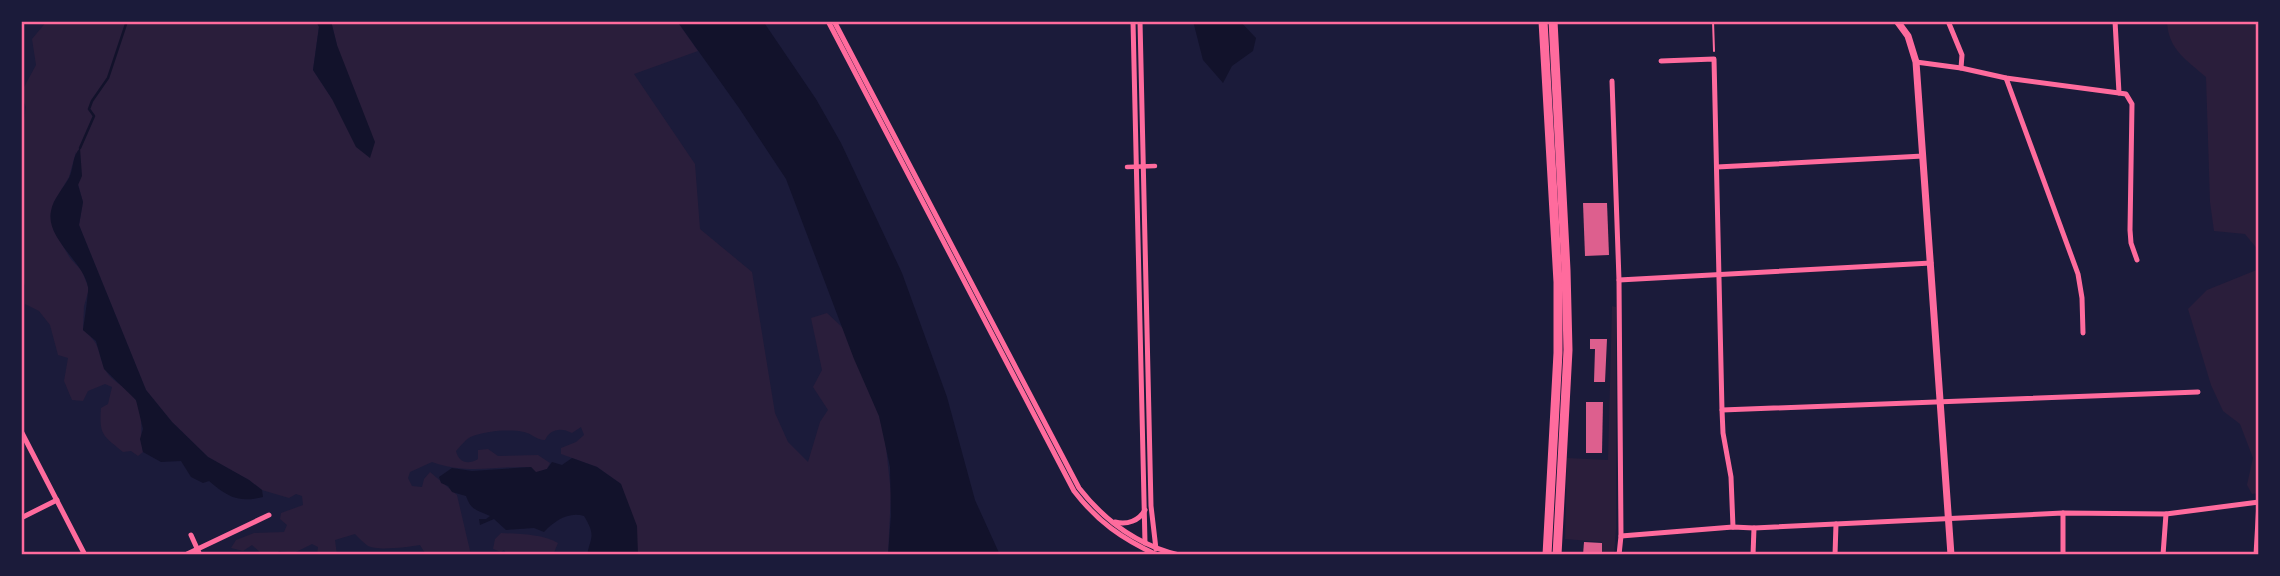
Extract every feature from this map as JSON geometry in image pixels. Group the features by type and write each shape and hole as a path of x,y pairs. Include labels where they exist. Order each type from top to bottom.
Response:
{"main road":[{"path":"1543,21 1558,282 1558,353 1547,555"},
{"path":"1553,21 1568,350 1558,555"}],"street":[{"path":"828,21 1074,491 1104,525 1145,546 1179,555"},
{"path":"834,21 1079,488 1096,510 1156,555"},
{"path":"1133,21 1140,167"},
{"path":"1140,21 1140,167 1148,511 1145,546"},
{"path":"1898,21 1908,36 1916,62 1951,555"},
{"path":"1948,21 1962,55 1961,68"},
{"path":"2115,21 2119,93"},
{"path":"1661,61 1714,59 1722,410 1731,477 1733,527"},
{"path":"1916,62 2006,78 2126,94 2132,104 2130,230 2137,260"},
{"path":"2006,78 2081,284 2083,333"},
{"path":"1612,81 1619,280 1619,555"},
{"path":"1717,167 1924,156"},
{"path":"1127,167 1155,166"},
{"path":"1619,280 1931,263"},
{"path":"1722,410 1939,404 2198,392"},
{"path":"21,431 85,555"},
{"path":"21,518 57,500"},
{"path":"1621,536 1733,527 2063,513 2166,514 2259,502 2256,555"},
{"path":"1108,520 1128,523 1148,511"},
{"path":"1148,511 1156,555"},
{"path":"1148,511 1163,550"},
{"path":"2063,513 2063,555"},
{"path":"2163,555 2166,514"},
{"path":"185,555 199,552 270,515"},
{"path":"1835,555 1836,524"},
{"path":"1753,555 1754,528"},
{"path":"191,535 199,552"}],"path":[{"path":"1713,21 1714,59"}],"shaded area":[{"path":"47,21 316,21 319,26 313,70 332,99 337,45 331,21 677,21 698,51 634,74 695,164 700,229 752,272 775,413 788,442 808,462 820,422 828,410 813,387 822,370 811,318 827,313 843,328 879,416 885,438 891,493 888,555 638,555 621,484 597,467 561,454 561,448 576,442 584,435 581,427 572,433 556,430 545,440 518,431 485,433 468,438 456,451 459,458 467,462 478,459 478,450 488,449 498,456 538,455 550,463 547,469 536,473 531,467 470,469 432,462 410,472 408,478 412,486 422,487 430,472 457,495 471,555 426,555 420,545 373,547 368,546 355,534 335,540 337,555 317,555 318,547 312,544 294,553 279,551 275,555 263,555 252,545 243,551 231,548 236,540 254,533 284,532 287,525 280,519 281,513 303,505 302,496 296,494 289,498 262,490 208,457 172,422 146,390 79,225 83,202 78,184 76,152 69,177 54,202 53,229 70,258 82,271 89,289 84,306 83,330 95,343 106,372 132,394 138,405 143,452 138,456 131,451 123,452 102,430 101,408 108,404 112,387 105,384 88,391 83,401 72,400 64,381 68,358 58,355 50,325 39,311 25,304 25,286 21,276 21,139 26,107 23,89 36,65 32,39"},
{"path":"316,21 331,21 337,45 375,142 370,158 356,147 332,99 313,70 319,27"},
{"path":"677,21 763,21 816,99 841,143 902,273 947,397 975,500 1000,555 888,555 890,467 879,416 854,359 786,179"},
{"path":"1193,21 1240,21 1256,38 1253,51 1232,66 1223,83 1203,60"},
{"path":"2167,21 2259,21 2259,251 2245,234 2214,231 2210,202 2206,77 2175,47"},
{"path":"80,148 82,176 78,185 83,202 79,225 146,390 172,422 208,457 249,480 262,490 263,497 234,497 209,481 203,483 191,477 181,461 161,462 143,452 140,439 143,429 136,400 104,369 96,341 83,330 88,287 80,268 59,240 51,221 52,207 69,178"},
{"path":"2259,269 2259,493 2252,494 2247,485 2253,458 2240,424 2223,411 2211,385 2188,309 2207,290"},
{"path":"1612,306 1616,307 1616,529 1614,555 1602,555 1602,542 1565,539 1567,458 1608,460"},
{"path":"572,458 597,467 621,484 637,526 638,555 587,555 591,532 584,516 562,518 544,532 534,528 506,530 494,519 480,525 479,519 490,516 473,507 466,496 452,492 448,486 441,483 439,477 452,468 472,471 531,467 536,472 547,469 552,462 562,465"},
{"path":"501,533 538,536 558,543 553,555 507,555 504,550 501,552 493,549 495,539"}],"building":[{"path":"1583,203 1607,203 1609,255 1585,256"},
{"path":"1590,339 1607,339 1605,382 1594,382 1595,349 1590,349"},
{"path":"1586,402 1603,402 1602,453 1586,453"},
{"path":"1584,542 1602,543 1602,555 1583,555"}],"waterway":[{"path":"80,148 94,116 89,109 108,78 127,21"}]}
